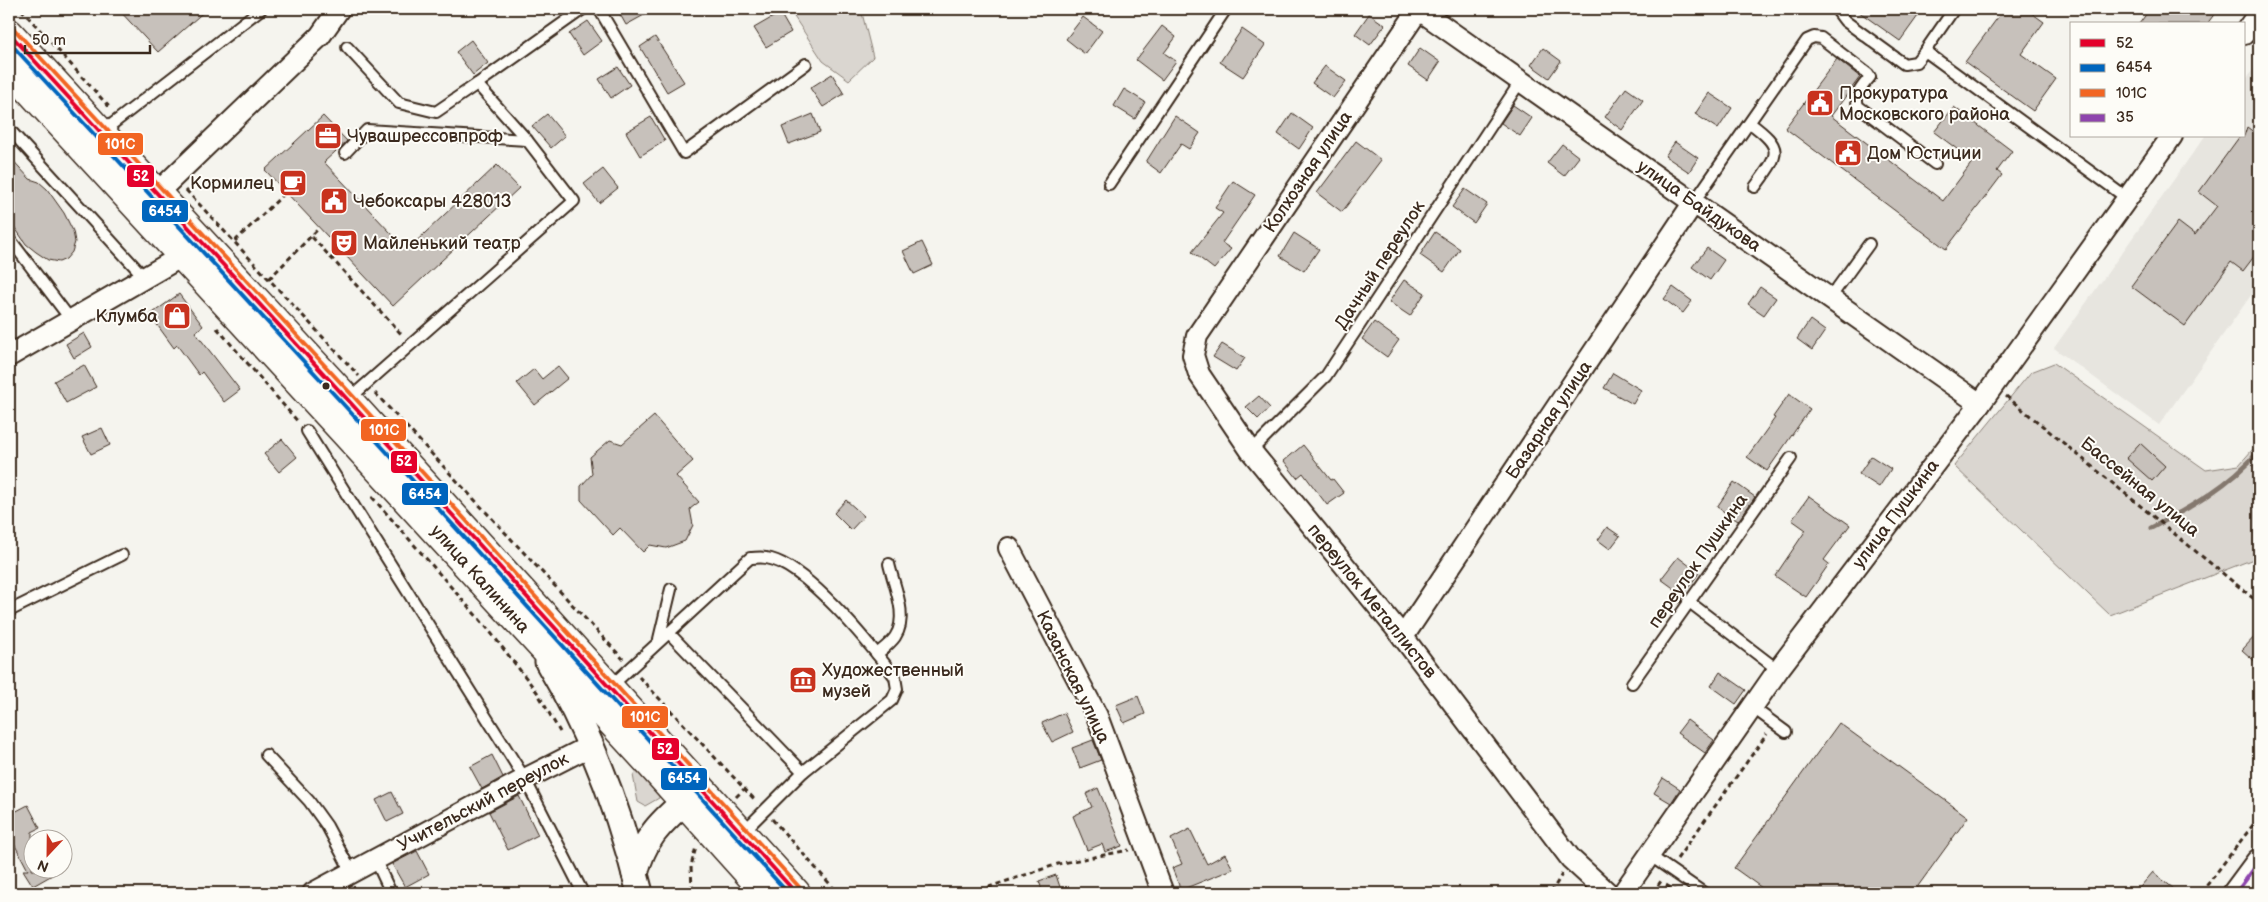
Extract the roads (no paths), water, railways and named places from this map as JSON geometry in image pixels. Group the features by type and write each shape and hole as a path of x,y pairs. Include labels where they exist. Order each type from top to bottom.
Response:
{"main road":[{"name":"улица Калинина","path":"9,33 108,123 355,390 609,688 766,893"},
{"name":"улица Калинина","path":"9,68 534,639 692,794 742,833 796,893"}],"street":[{"path":"169,189 320,36 339,9"},
{"name":"улица Байдукова","path":"1419,9 1520,82 1980,404"},
{"name":"Колхозная улица","path":"1197,336 1419,9"},
{"path":"2246,31 2259,12"},
{"name":"улица Пушкина","path":"1623,893 1778,670 1980,404 2171,138"},
{"name":"Базарная улица","path":"1403,637 1694,202"},
{"path":"9,356 182,256"},
{"name":"переулок Металлистов","path":"1197,336 1193,355 1199,374 1251,451 1403,637 1571,858 1608,893"},
{"name":"Казанская улица","path":"1009,548 1097,716 1163,893"},
{"path":"534,639 592,744 618,814 637,884"},
{"name":"Учительский переулок","path":"313,893 525,778 592,744"},
{"path":"637,884 639,858 659,824 692,794"},
{"path":"618,814 639,826 659,824"},
{"path":"2236,893 2259,862"}],"lane":[{"path":"108,123 261,9"},
{"path":"347,47 399,103 436,112 584,9"},
{"path":"599,9 684,153 806,64"},
{"path":"1109,184 1226,9"},
{"path":"1836,9 1845,21 1904,64 1916,62 1954,9"},
{"path":"1694,202 1807,40 1814,36 1821,38 1870,77 1858,92 1856,99 1858,106 1935,164"},
{"path":"1925,51 2128,198"},
{"name":"Дачный переулок","path":"1251,451 1326,376 1520,82"},
{"path":"355,390 410,345 574,200 527,140 477,84"},
{"path":"1750,123 1769,137 1774,146 1774,156 1769,167 1754,187"},
{"path":"9,129 145,278"},
{"path":"345,153 367,130 527,140"},
{"path":"9,238 71,320"},
{"path":"1830,298 1869,244"},
{"path":"307,431 525,778 583,893"},
{"name":"переулок Пушкина","path":"1632,683 1688,601 1791,458"},
{"path":"9,611 122,555"},
{"path":"609,688 750,558 767,558 788,567 824,595 895,677 897,689 892,700 803,772 742,833"},
{"path":"877,654 894,638 902,617 889,564"},
{"path":"659,640 671,589"},
{"path":"1688,601 1778,670"},
{"path":"668,632 803,772"},
{"path":"1752,707 1786,732"},
{"path":"266,755 309,802 327,826 352,873"},
{"path":"1649,855 1704,893"},
{"path":"376,860 391,893"}],"waterway":[{"path":"2151,528 2209,495 2235,475 2259,451"}],"place":[{"name":"Прокуратура Московского района","path":"1820,103"},
{"name":"Чувашрессовпроф","path":"328,136"},
{"name":"Дом Юстиции","path":"1848,153"},
{"name":"Кормилец","path":"293,183"},
{"name":"Чебоксары 428013","path":"334,201"},
{"name":"Майленький театр","path":"344,243"},
{"name":"Клумба","path":"177,316"},
{"name":"Художественный музей","path":"803,680"}]}
